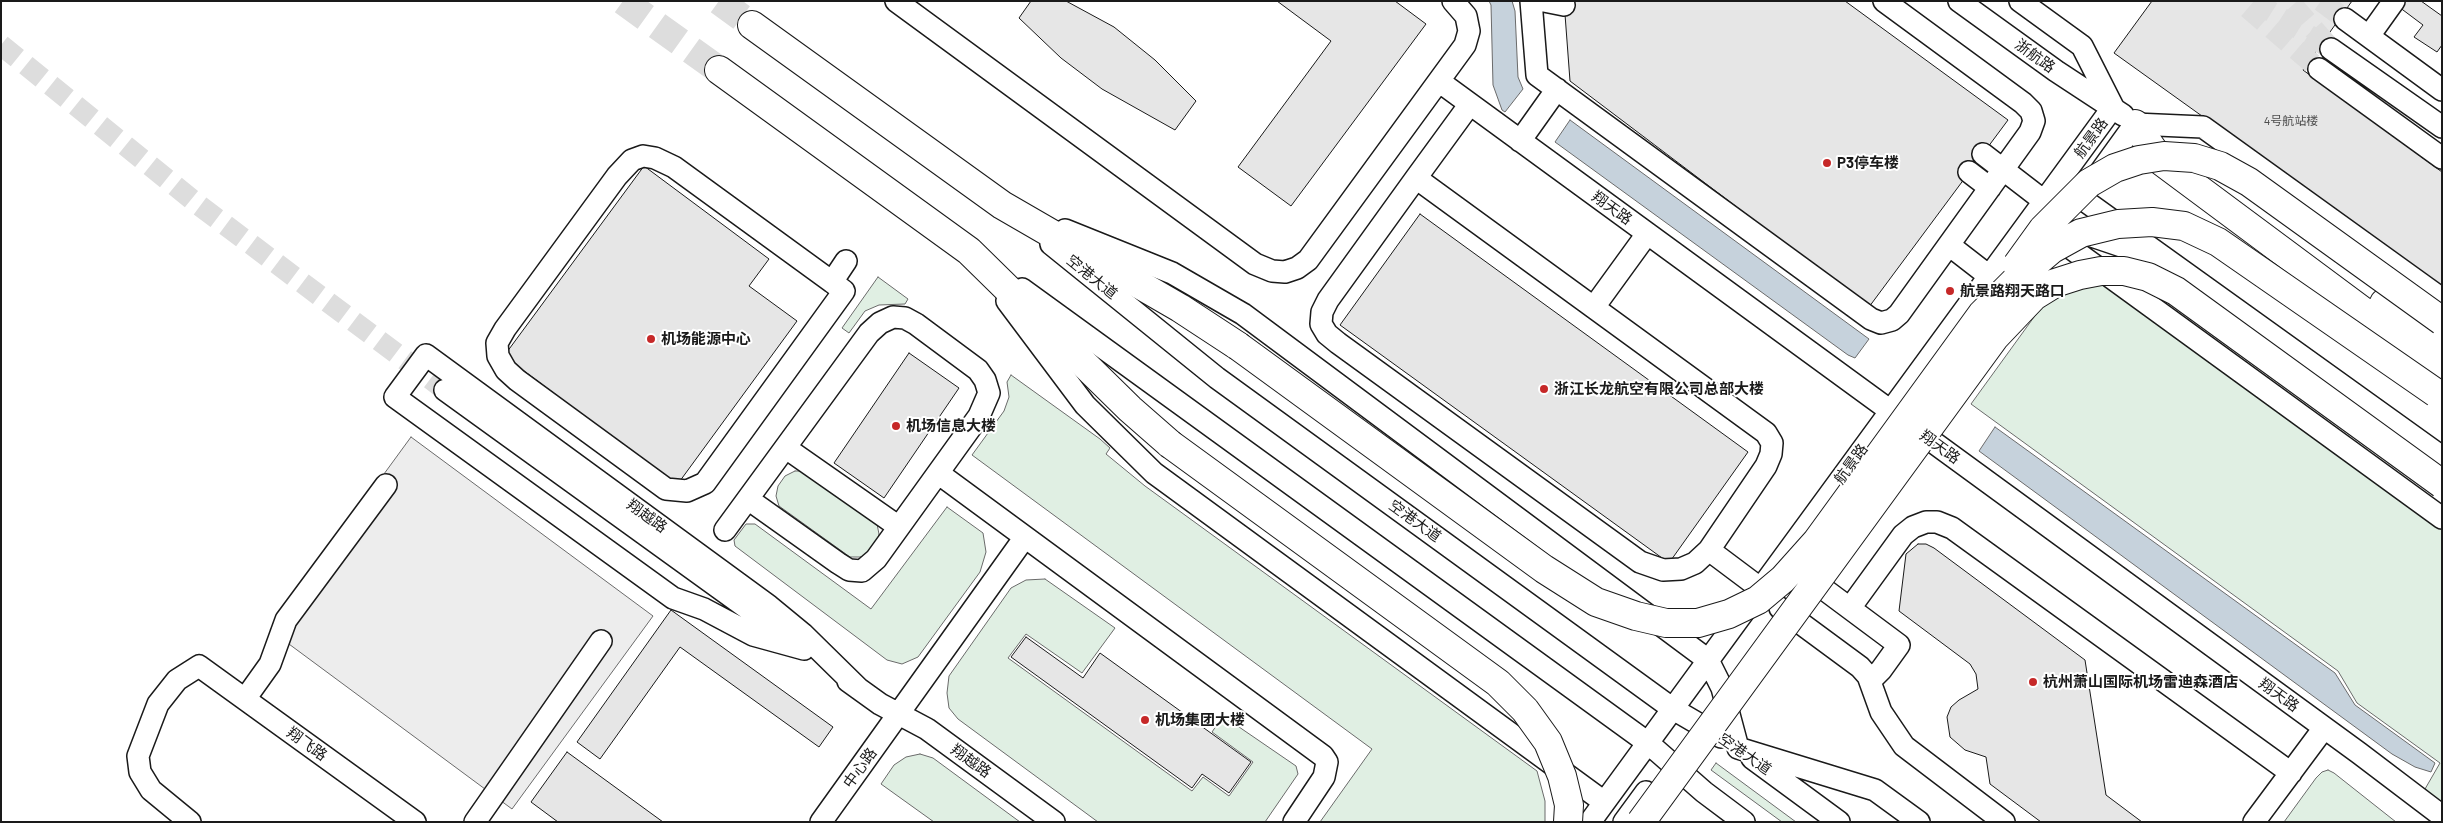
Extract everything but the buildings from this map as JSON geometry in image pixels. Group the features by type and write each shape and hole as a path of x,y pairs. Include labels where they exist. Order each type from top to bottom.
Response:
{"main road":[{"name":"空港大道","path":"752,25 1002,205 1180,308 1238,346 1544,570 1596,602 1636,616 1658,621 1698,623 1729,614 1758,600 1783,580 1817,541 1982,314"},
{"path":"719,70 969,251 1130,409 1170,444 1498,683 1525,710 1548,742 1562,776 1569,806 1568,822"},
{"path":"2135,124 2437,334"},
{"path":"2135,124 2160,161 2440,390"},
{"path":"1982,314 2043,229 2089,183 2115,168 2139,160 2164,156 2194,158 2220,166 2249,182 2437,334"},
{"path":"1982,314 2020,276 2052,249 2081,233 2118,224 2152,222 2184,226 2218,242 2440,390"},
{"path":"1641,822 1995,337 2034,296 2055,283 2080,274 2101,270 2124,271 2148,277 2176,291 2442,484"}],"street":[{"path":"896,1 1256,264 1272,271 1285,272 1297,268 1308,260 1465,46 1469,31 1466,16 1453,1"},
{"path":"1531,1 1537,75 1871,319 1881,323 1892,320 1899,314 2030,132 2034,121 2031,111 1884,1"},
{"name":"浙航路","path":"1959,1 2056,71 2113,107 2135,124"},
{"name":"浙航路","path":"2020,1 2082,46 2113,107"},
{"path":"2369,36 2394,1"},
{"path":"2345,19 2442,90"},
{"path":"2330,49 2442,128"},
{"path":"2318,70 2442,158"},
{"name":"翔天路","path":"1440,82 2359,753 2442,816"},
{"path":"1520,141 1557,89"},
{"path":"1416,178 1766,433 1772,443 1771,454 1766,466 1709,550 1696,563 1681,569 1663,570 1640,562 1327,334 1321,324 1322,312 1328,300 1416,178 1470,104"},
{"name":"航景路","path":"1590,822 2113,107"},
{"path":"2135,124 2203,127 2442,300"},
{"name":"航景路","path":"1624,822 2135,124"},
{"path":"1983,154 2046,199 2061,226 2061,241 2442,518"},
{"path":"643,156 674,167 832,282 844,290 705,483 687,490 666,489 517,380 506,370 498,356 498,343 505,329 611,184 632,160 643,156"},
{"path":"1969,172 1990,188"},
{"path":"2046,199 2081,198 2442,457"},
{"path":"1002,205 1172,273 1243,314 1708,660 1722,688 1738,748 1875,790 1919,822"},
{"name":"空港大道","path":"1002,205 1217,378 1673,709 1698,721 1738,748 1839,822"},
{"path":"2061,226 2177,266"},
{"path":"1594,307 1647,234"},
{"path":"1948,245 1989,276"},
{"path":"969,251 1648,743 1704,792 1744,822"},
{"path":"969,251 1085,406 1154,473 1604,802"},
{"path":"832,282 846,261"},
{"path":"725,530 869,333 880,323 893,317 905,318 978,370 985,380 989,393 979,416 872,564 862,571 856,572 838,563 748,499"},
{"name":"翔越路","path":"804,650 753,635 704,608 673,598 395,397 426,355 769,606 803,634 859,689"},
{"name":"翔越路","path":"445,390 804,650 859,689 927,729 1054,822"},
{"path":"786,448 899,527"},
{"path":"612,491 632,464"},
{"path":"938,473 1316,749 1327,762 1327,770 1294,822"},
{"path":"245,699 270,664 286,620 386,485"},
{"path":"1850,608 1908,531 1926,522 1937,522 1952,528 2291,773"},
{"name":"中心路","path":"821,822 1025,536"},
{"path":"1709,550 1761,588"},
{"path":"1805,575 1899,645 1881,670 1870,680"},
{"path":"1780,608 1860,667 1870,680 1881,712 1899,740 1949,781 2004,822"},
{"path":"475,822 601,642"},
{"name":"翔飞路","path":"190,822 152,790 140,772 138,756 158,704 177,680 200,666 415,822"},
{"path":"2254,822 2324,728"},
{"path":"1704,792 1732,822"}],"green space":[{"path":"878,277 908,299 905,304 879,305 865,311 849,333 842,328"},
{"path":"2103,284 2442,510 2442,804 2425,789 2440,763 2357,703 2338,671 1971,404 2042,306 2071,290"},
{"path":"1011,375 1100,439 1110,448 1106,454 1145,486 1537,771 1545,801 1545,822 1320,822 1372,749 972,455 1004,411 1009,397 1007,382"},
{"path":"795,471 806,471 877,524 879,534 877,542 869,554 860,557 850,557 779,506 776,496 778,486 785,476"},
{"path":"947,507 983,533 986,552 980,572 918,657 902,664 887,660 735,546 734,540 746,524 755,524 871,609"},
{"path":"1045,579 1115,628 1082,673 1026,634 1008,658 1192,791 1203,777 1229,796 1253,762 1212,732 1223,716 1296,766 1298,774 1265,822 1098,822 958,719 949,708 947,693 949,676 1011,588 1026,580"},
{"path":"920,754 933,758 1020,822 934,822 881,784 894,765 906,757"},
{"path":"1716,763 1796,822 1782,822 1711,770"},
{"path":"2328,770 2396,822 2284,822 2316,778 2322,772"}],"shaded area":[{"path":"1489,1 1512,1 1515,11 1518,77 1523,89 1505,112 1502,110 1493,85 1491,5"},
{"path":"1570,120 1869,339 1855,358 1848,355 1555,142"},
{"path":"1995,427 2335,673 2355,705 2435,763 2431,772 2415,767 2392,754 1979,451"},
{"path":"411,437 653,616 512,809 270,630"}],"tunnel":[{"path":"623,1 719,70"},
{"path":"719,1 752,25"},
{"path":"2254,1 2331,49 2289,1"},
{"path":"2321,1 2345,19"},
{"path":"2248,8 2319,69"},
{"path":"1,45 200,206 445,390"}],"place":[{"name":"P3停车楼","path":"1827,163"},
{"name":"航景路翔天路口","path":"1950,291"},
{"name":"机场能源中心","path":"651,339"},
{"name":"浙江长龙航空有限公司总部大楼","path":"1544,389"},
{"name":"机场信息大楼","path":"896,426"},
{"name":"杭州萧山国际机场雷迪森酒店","path":"2033,682"},
{"name":"机场集团大楼","path":"1145,720"}]}
